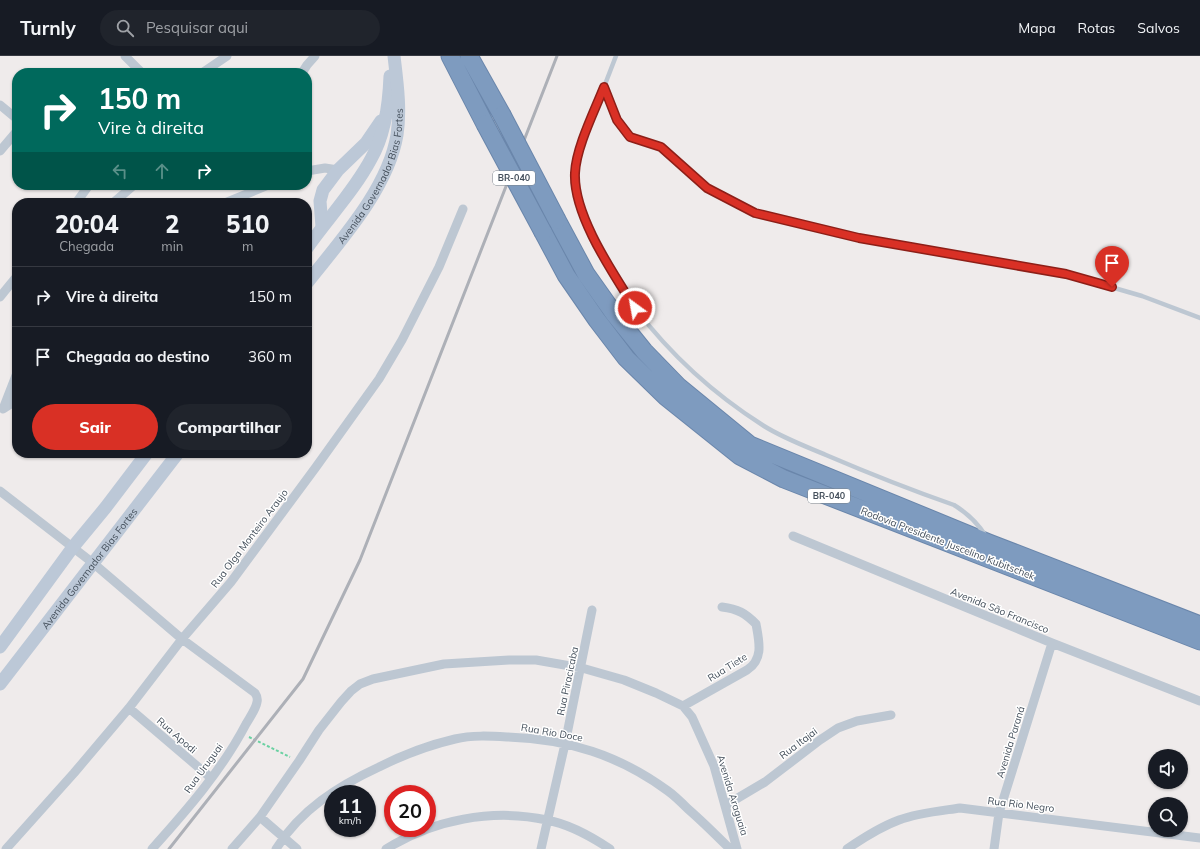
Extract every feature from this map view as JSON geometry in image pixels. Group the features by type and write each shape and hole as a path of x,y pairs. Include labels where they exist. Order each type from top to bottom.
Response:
{"highway":[{"name":"Rodovia Presidente Juscelino Kubitschek","path":"450,56 566,275 597,320 626,358 665,396 740,456 784,479 1200,641"},
{"name":"Rodovia Presidente Juscelino Kubitschek","path":"469,56 586,274 644,351 678,386 750,445 990,543 1200,625"}],"main road":[{"name":"Avenida Governador Bias Fortes","path":"312,241 359,179 377,147 386,114 392,56"},
{"name":"Avenida Governador Bias Fortes","path":"312,276 366,206 392,158 397,134 399,100 392,56"},
{"path":"322,227 320,201 323,190 338,170 366,143 386,114"},
{"path":"338,170 352,174 365,186 367,196 366,206"},
{"path":"0,647 73,547 143,458"},
{"name":"Avenida Governador Bias Fortes","path":"0,684 174,458"}],"street":[{"path":"125,56 137,68"},
{"path":"209,68 227,56"},
{"path":"306,68 314,56"},
{"path":"0,105 12,115"},
{"path":"0,151 12,137"},
{"path":"312,170 325,168 338,170"},
{"path":"119,198 128,190"},
{"path":"236,198 256,190"},
{"name":"Rua Olga Monteiro Araujo","path":"6,849 74,773 129,708 182,639 231,582 316,467 378,379 402,340 416,309 439,267 463,209"},
{"path":"1,295 12,282"},
{"path":"1,295 12,286"},
{"path":"2,410 12,385"},
{"path":"2,410 12,403"},
{"path":"0,491 93,563 182,639"},
{"name":"Avenida São Francisco","path":"793,536 1052,643 1200,701"},
{"name":"Rua Tiete","path":"683,706 747,670 756,662 758,654 756,624 747,615 735,609 722,607"},
{"name":"Rua Piracicaba","path":"541,849 582,668 592,610"},
{"name":"Rua Uruguai","path":"152,849 176,822 211,778 241,734 258,700 256,693 182,639"},
{"name":"Avenida Paraná","path":"994,849 999,813 1052,643"},
{"path":"232,849 260,817 299,762 319,730 351,691 360,684 373,679 444,664 536,660 582,668 624,680 683,706"},
{"name":"Avenida Araguaia","path":"683,706 692,716 714,766 737,849"},
{"name":"Rua Apodi","path":"129,708 211,778"},
{"name":"Rua Itajai","path":"726,805 765,782 838,728 858,721 891,715"},
{"name":"Rua Rio Doce","path":"276,849 283,838 304,813 351,780 391,761 426,747 456,738 484,736 526,738 565,744 598,752 636,770 670,792 730,849"},
{"name":"Rua Rio Negro","path":"847,849 868,834 899,820 960,808 1200,838"},
{"path":"386,849 418,833 444,824 470,818 501,815 548,820 587,835 610,849"},
{"path":"260,817 297,849"}],"lane":[{"path":"616,56 578,154 575,174 577,194 585,221 598,246 632,302 644,318 692,370 731,403 765,426 805,446 876,477 959,508 972,518 982,529 990,543"},
{"path":"604,87 617,120 630,137 661,147 707,188 755,213 859,238 1066,274 1142,296 1200,318"}],"path":[{"path":"252,732 249,738 299,762"}],"railway":[{"path":"169,849 303,679 360,560 557,56"}],"route":[{"path":"635,308 585,221 577,194 575,174 578,154 604,87 617,120 630,137 661,147 707,188 755,213 859,238 1066,274 1112,287"}]}
